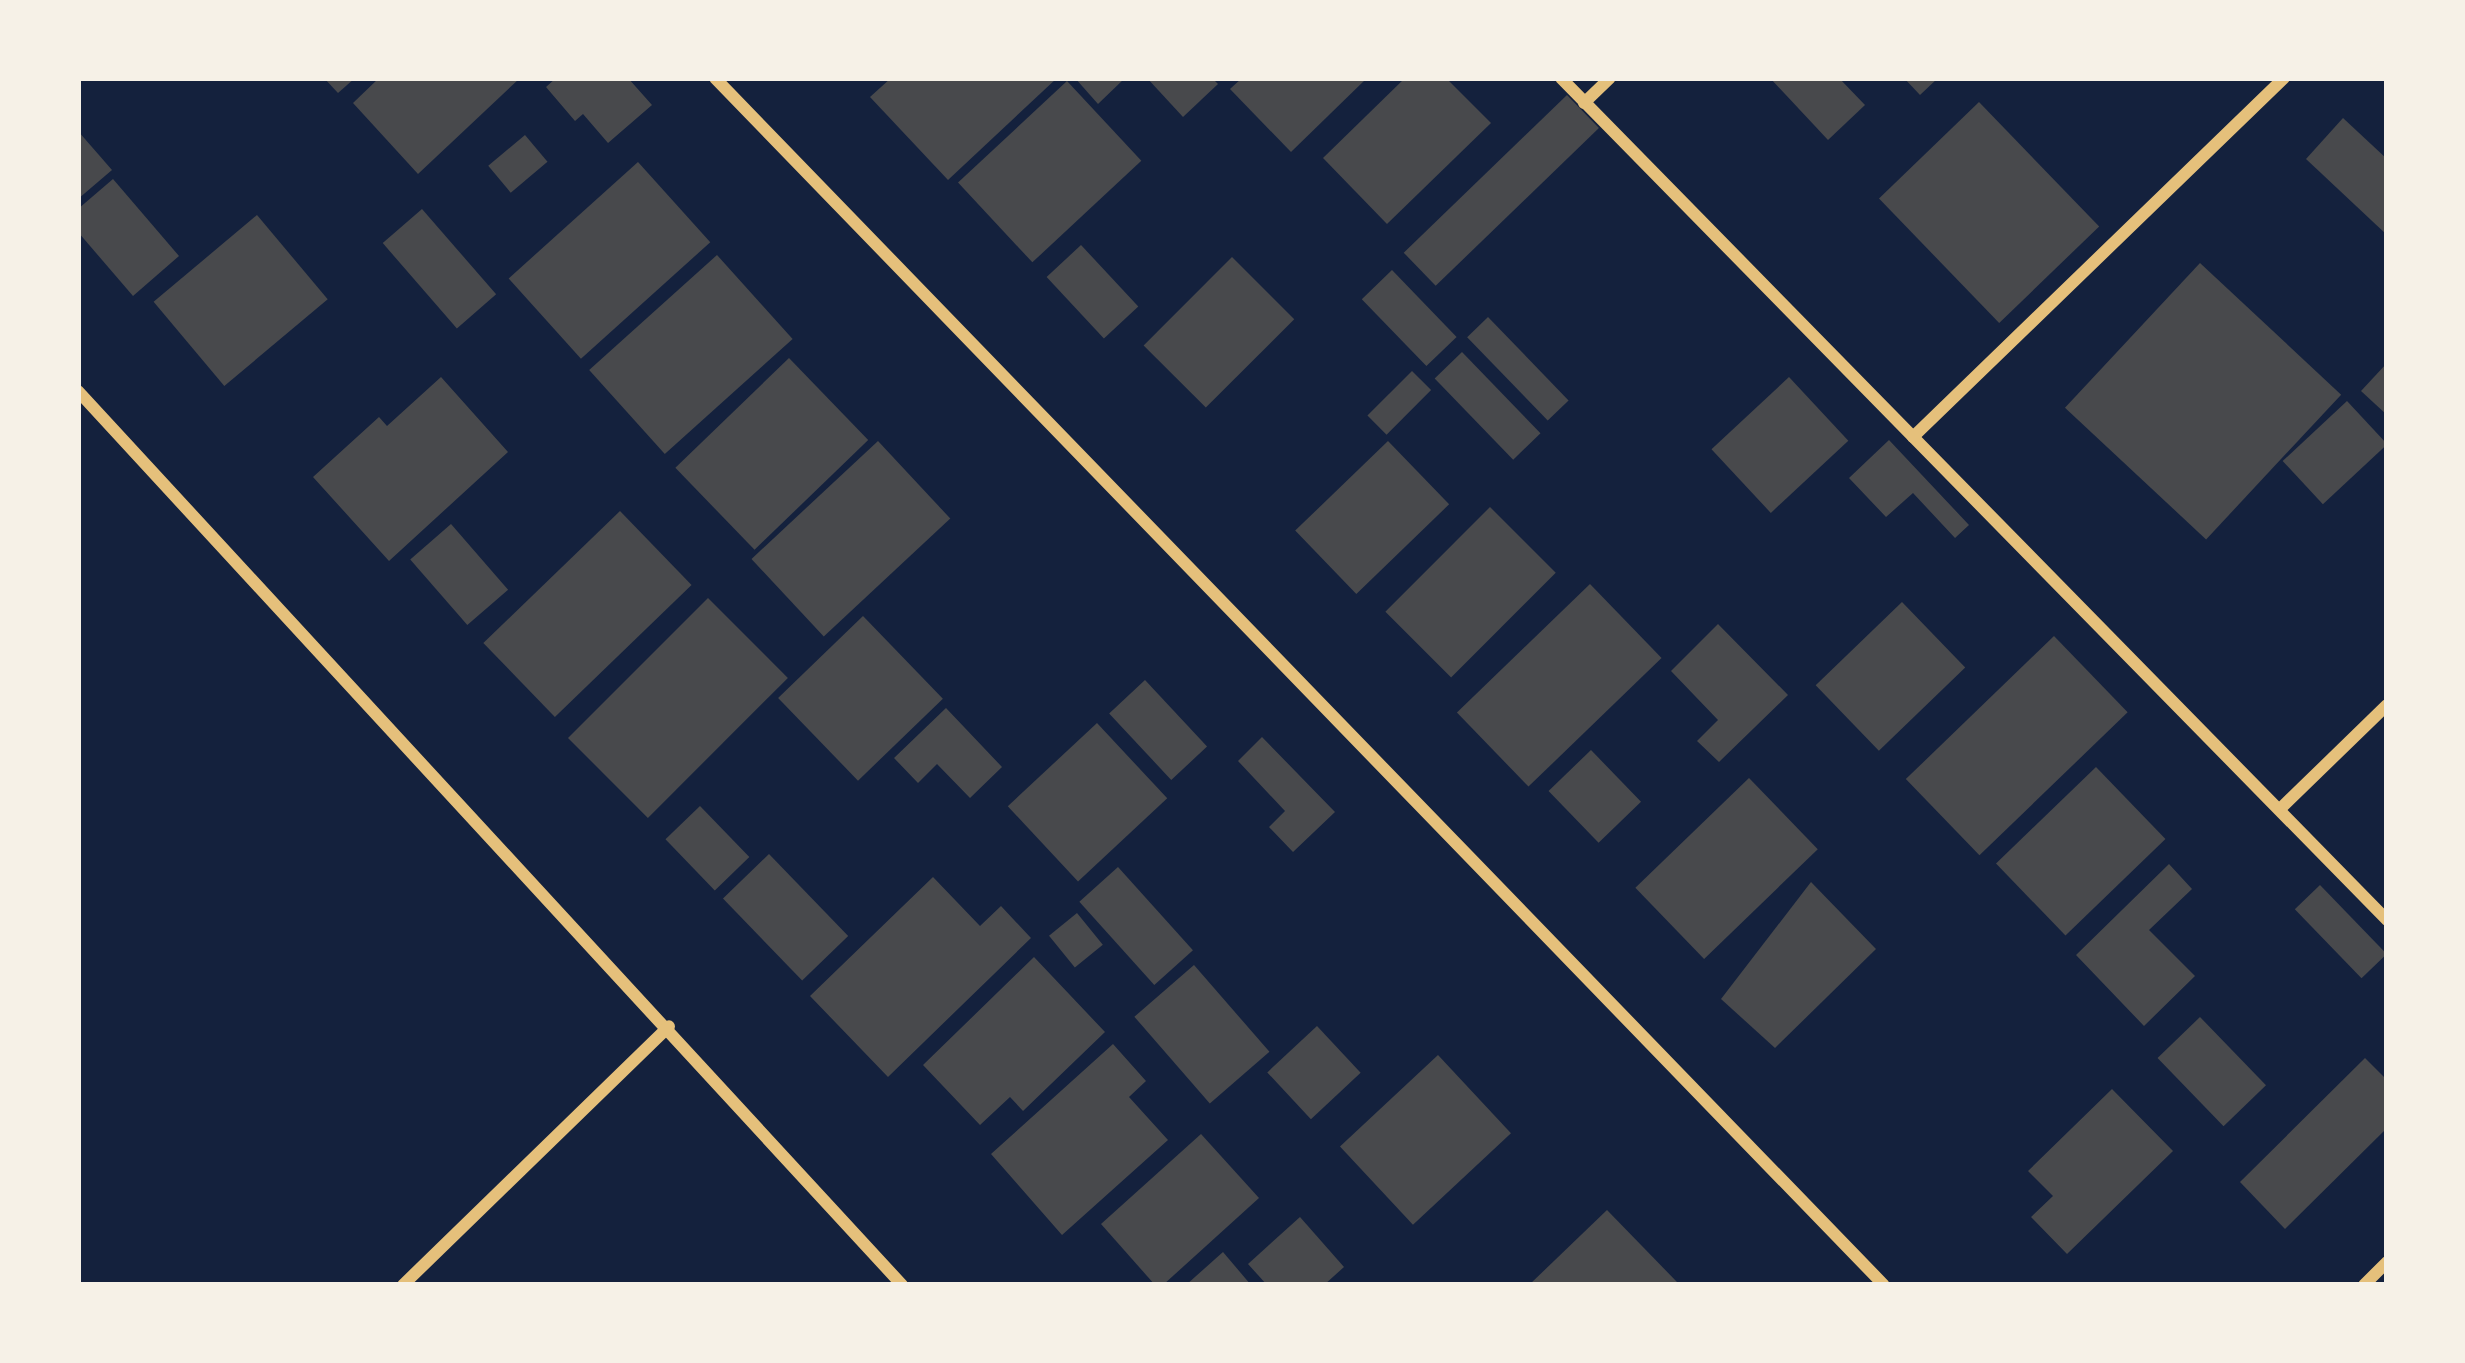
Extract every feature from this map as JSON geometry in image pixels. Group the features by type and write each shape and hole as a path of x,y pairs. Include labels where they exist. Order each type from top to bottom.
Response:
{"street":[{"path":"715,78 1884,1285"},
{"path":"1561,78 2387,920"},
{"path":"1584,103 1610,78"},
{"path":"1913,436 2284,78"},
{"path":"78,391 669,1026 902,1285"},
{"path":"2280,809 2387,705"},
{"path":"403,1285 669,1026"},
{"path":"2364,1285 2387,1262"}],"building":[{"path":"324,78 355,78 338,93"},
{"path":"379,78 520,78 418,174 353,103"},
{"path":"556,78 628,78 652,105 608,143 583,114 575,121 546,87"},
{"path":"891,78 1057,78 948,180 870,97"},
{"path":"1075,78 1125,78 1098,104"},
{"path":"1147,78 1212,78 1218,84 1183,117"},
{"path":"1242,78 1367,78 1291,152 1230,89"},
{"path":"1405,78 1446,78 1491,123 1387,224 1323,158"},
{"path":"1770,78 1839,78 1865,105 1828,140"},
{"path":"1904,78 1938,78 1920,95"},
{"path":"1067,81 1141,161 1032,262 958,183"},
{"path":"1567,95 1599,128 1436,286 1404,253"},
{"path":"1979,102 2099,226 1999,323 1879,199"},
{"path":"2343,118 2387,159 2387,235 2306,159"},
{"path":"78,131 112,170 78,199"},
{"path":"525,135 547,162 511,193 488,166"},
{"path":"638,162 710,242 581,359 509,278"},
{"path":"113,179 179,256 133,296 78,232 78,209"},
{"path":"422,209 496,294 457,328 383,243"},
{"path":"257,215 328,299 224,386 154,302"},
{"path":"1081,245 1138,306 1104,338 1047,277"},
{"path":"717,255 793,339 665,454 589,370"},
{"path":"1232,257 1294,319 1206,408 1144,345"},
{"path":"2200,263 2341,395 2206,539 2065,408"},
{"path":"1392,270 1457,337 1426,366 1362,299"},
{"path":"1488,317 1569,400 1548,421 1467,337"},
{"path":"1462,352 1540,433 1513,460 1435,378"},
{"path":"789,358 868,440 755,550 675,468"},
{"path":"2387,363 2387,415 2361,391"},
{"path":"1412,371 1431,390 1387,435 1367,416"},
{"path":"441,377 508,452 389,561 313,477 379,417 387,426"},
{"path":"1789,377 1848,441 1771,513 1711,449"},
{"path":"2347,401 2387,444 2323,504 2283,461"},
{"path":"1889,440 1969,525 1955,538 1913,493 1886,517 1849,478"},
{"path":"878,441 950,519 824,637 751,559"},
{"path":"1388,441 1449,504 1356,594 1295,531"},
{"path":"1490,507 1556,573 1451,677 1385,612"},
{"path":"620,511 692,585 555,717 483,643"},
{"path":"451,524 508,590 467,625 410,559"},
{"path":"1590,584 1662,658 1528,787 1457,713"},
{"path":"708,598 788,678 648,818 568,738"},
{"path":"1902,602 1965,667 1879,751 1816,685"},
{"path":"863,616 943,699 858,781 778,698"},
{"path":"1718,624 1788,695 1719,762 1697,741 1718,720 1671,671"},
{"path":"2054,636 2128,712 1979,855 1906,779"},
{"path":"1145,680 1207,747 1171,780 1109,713"},
{"path":"946,708 1002,767 970,798 937,764 918,783 894,758"},
{"path":"1097,723 1167,798 1078,882 1008,806"},
{"path":"1262,737 1335,812 1293,852 1269,827 1285,811 1238,761"},
{"path":"1591,750 1641,802 1599,843 1549,791"},
{"path":"2096,767 2165,839 2065,935 1996,864"},
{"path":"1749,778 1818,849 1704,959 1635,888"},
{"path":"700,806 749,857 715,890 665,839"},
{"path":"769,854 848,936 802,980 723,898"},
{"path":"2169,864 2192,889 2149,930 2195,976 2144,1026 2076,955"},
{"path":"1118,867 1193,950 1154,985 1079,902"},
{"path":"933,877 980,926 1001,906 1031,938 888,1077 810,996"},
{"path":"1811,882 1876,949 1775,1048 1721,999"},
{"path":"2320,885 2387,954 2362,978 2295,909"},
{"path":"1077,913 1103,945 1075,968 1049,936"},
{"path":"1034,957 1105,1032 1023,1111 1010,1097 980,1125 923,1065"},
{"path":"1194,965 1269,1052 1210,1104 1134,1017"},
{"path":"2200,1017 2266,1085 2224,1126 2158,1058"},
{"path":"1317,1026 1361,1073 1311,1119 1267,1072"},
{"path":"1113,1044 1146,1081 1129,1097 1168,1140 1062,1235 991,1154"},
{"path":"1438,1055 1511,1133 1413,1225 1340,1146"},
{"path":"2365,1058 2387,1080 2387,1128 2285,1229 2240,1182"},
{"path":"2112,1089 2173,1151 2067,1254 2031,1217 2053,1196 2028,1171"},
{"path":"1201,1134 1259,1198 1163,1285 1155,1285 1101,1224"},
{"path":"1607,1210 1677,1282 1529,1285"},
{"path":"1300,1217 1344,1267 1324,1285 1267,1285 1248,1264"},
{"path":"1223,1252 1251,1285 1186,1285"}]}
